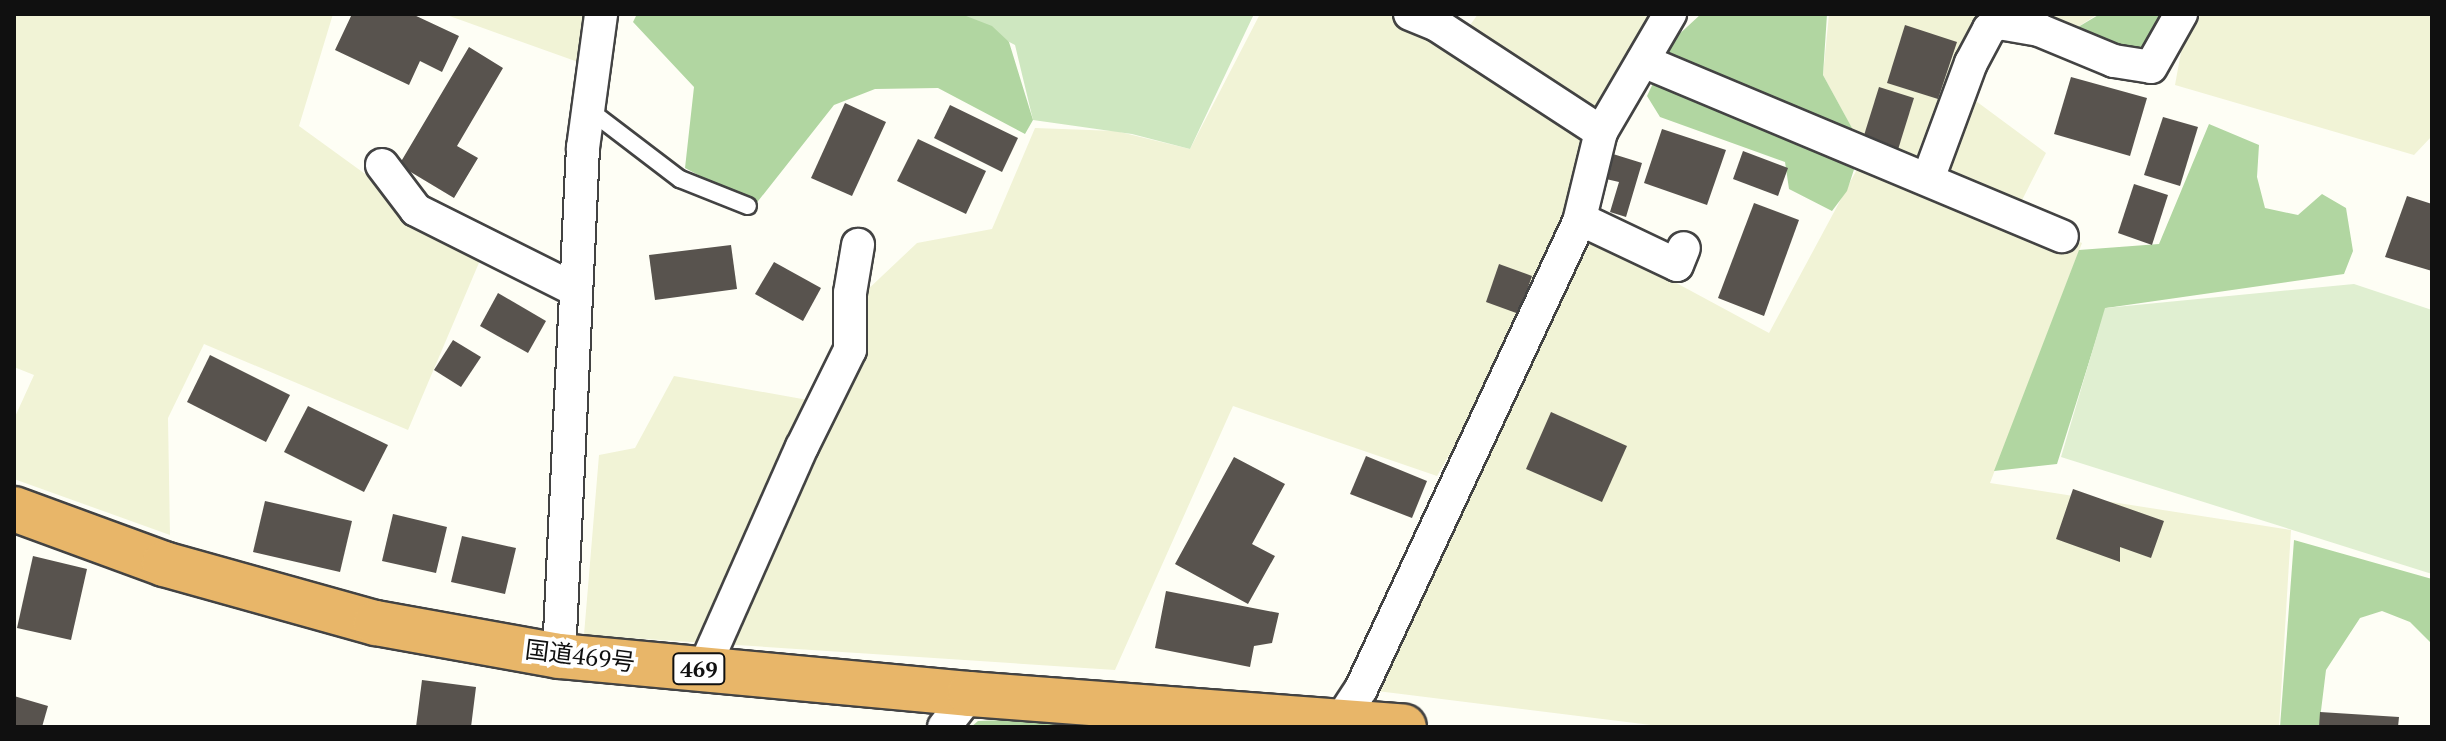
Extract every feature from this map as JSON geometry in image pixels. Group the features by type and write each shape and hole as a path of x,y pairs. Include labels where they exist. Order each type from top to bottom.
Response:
{"highway":[{"name":"国道469号","path":"14,509 164,564 376,623 559,656 703,670 957,711 1404,727"}],"street":[{"path":"559,656 576,290 588,109 601,14"},
{"path":"1410,14 1437,25 1601,132"},
{"path":"1337,724 1361,689 1580,219 1601,132 1670,14"},
{"path":"1928,179 1971,63 1989,29 1999,23 2039,30 2114,61 2151,67 2181,14"},
{"path":"1643,61 2062,236"},
{"path":"382,165 416,210 576,290"},
{"path":"1580,219 1677,265 1684,248"},
{"path":"703,670 802,447 850,350 850,293 858,245"}],"lane":[{"path":"588,109 680,179 748,206"}],"green space":[{"path":"14,14 333,14 299,126 481,258 408,430 204,344 168,418 170,535 14,479 14,419 34,375 14,367"},
{"path":"444,14 592,14 578,62"},
{"path":"637,14 961,14 992,26 1009,42 1033,120 1025,134 938,88 875,89 834,105 755,205 685,168 694,87 633,22"},
{"path":"956,14 1254,14 1190,149 1132,134 1033,120 1015,45"},
{"path":"1260,14 1427,14 1468,28 1478,14 1670,14 1553,274 1437,476 1233,406 1115,670 584,635 599,455 635,448 674,376 819,402 863,294 917,243 992,229 1035,128 1116,131 1190,149"},
{"path":"1701,14 1827,14 1823,75 1858,139 1858,157 1847,191 1832,211 1789,189 1785,162 1660,117 1647,96 1674,39"},
{"path":"1829,14 1982,14 1961,90 2046,153 2017,210 1861,145 1823,75"},
{"path":"1995,14 2098,14 2059,39"},
{"path":"2100,14 2171,14 2144,54 2068,33"},
{"path":"2188,14 2432,14 2432,136 2414,155 2175,85"},
{"path":"2209,124 2259,145 2257,177 2265,208 2298,215 2322,194 2346,208 2353,251 2344,274 2106,308 2057,464 1994,471 2079,250 2159,244"},
{"path":"1862,160 2082,243 1990,483 2291,530 2279,727 1667,727 1361,689 1580,231 1769,333"},
{"path":"2354,284 2432,310 2432,574 2061,457 2105,308"},
{"path":"2294,540 2432,579 2432,644 2410,622 2382,611 2360,618 2326,670 2319,727 2280,727"},
{"path":"1033,719 1070,727 971,727 978,721"}],"building":[{"path":"352,14 412,14 459,36 442,72 420,61 409,85 335,50"},
{"path":"1905,25 1957,42 1938,99 1887,83"},
{"path":"469,47 503,68 457,146 478,158 454,198 399,165"},
{"path":"2071,77 2147,98 2130,156 2054,134"},
{"path":"1879,87 1914,98 1896,156 1861,145"},
{"path":"845,103 886,122 852,196 811,178"},
{"path":"950,105 1018,138 1002,172 934,138"},
{"path":"2163,117 2198,127 2180,186 2144,175"},
{"path":"1662,129 1726,150 1707,205 1644,183"},
{"path":"918,139 986,171 966,214 897,181"},
{"path":"1743,151 1788,168 1778,196 1733,179"},
{"path":"1613,154 1642,163 1626,217 1610,212 1619,182 1606,179"},
{"path":"2134,184 2168,195 2152,245 2118,233"},
{"path":"2407,196 2432,204 2432,271 2385,257"},
{"path":"1754,203 1799,220 1764,316 1718,298"},
{"path":"731,245 737,289 655,300 649,255"},
{"path":"774,262 821,288 803,321 755,294"},
{"path":"1499,264 1532,276 1519,314 1486,302"},
{"path":"498,293 546,321 528,353 480,326"},
{"path":"453,340 481,357 461,387 434,370"},
{"path":"210,355 290,395 266,442 187,402"},
{"path":"308,406 388,445 364,492 284,452"},
{"path":"1551,412 1627,446 1602,502 1526,469"},
{"path":"1366,456 1427,481 1412,518 1350,494"},
{"path":"1234,457 1285,484 1252,544 1275,556 1248,604 1175,564"},
{"path":"2073,489 2164,521 2151,558 2120,547 2120,562 2056,539"},
{"path":"265,501 352,521 340,572 253,552"},
{"path":"393,514 447,527 436,573 382,561"},
{"path":"462,536 516,548 505,594 451,582"},
{"path":"33,556 87,569 71,640 17,628"},
{"path":"1166,591 1279,613 1272,643 1254,646 1250,667 1155,648"},
{"path":"422,680 476,687 471,727 416,727"},
{"path":"14,696 48,706 42,727 14,727"},
{"path":"2320,712 2399,717 2398,727 2319,727"}]}
